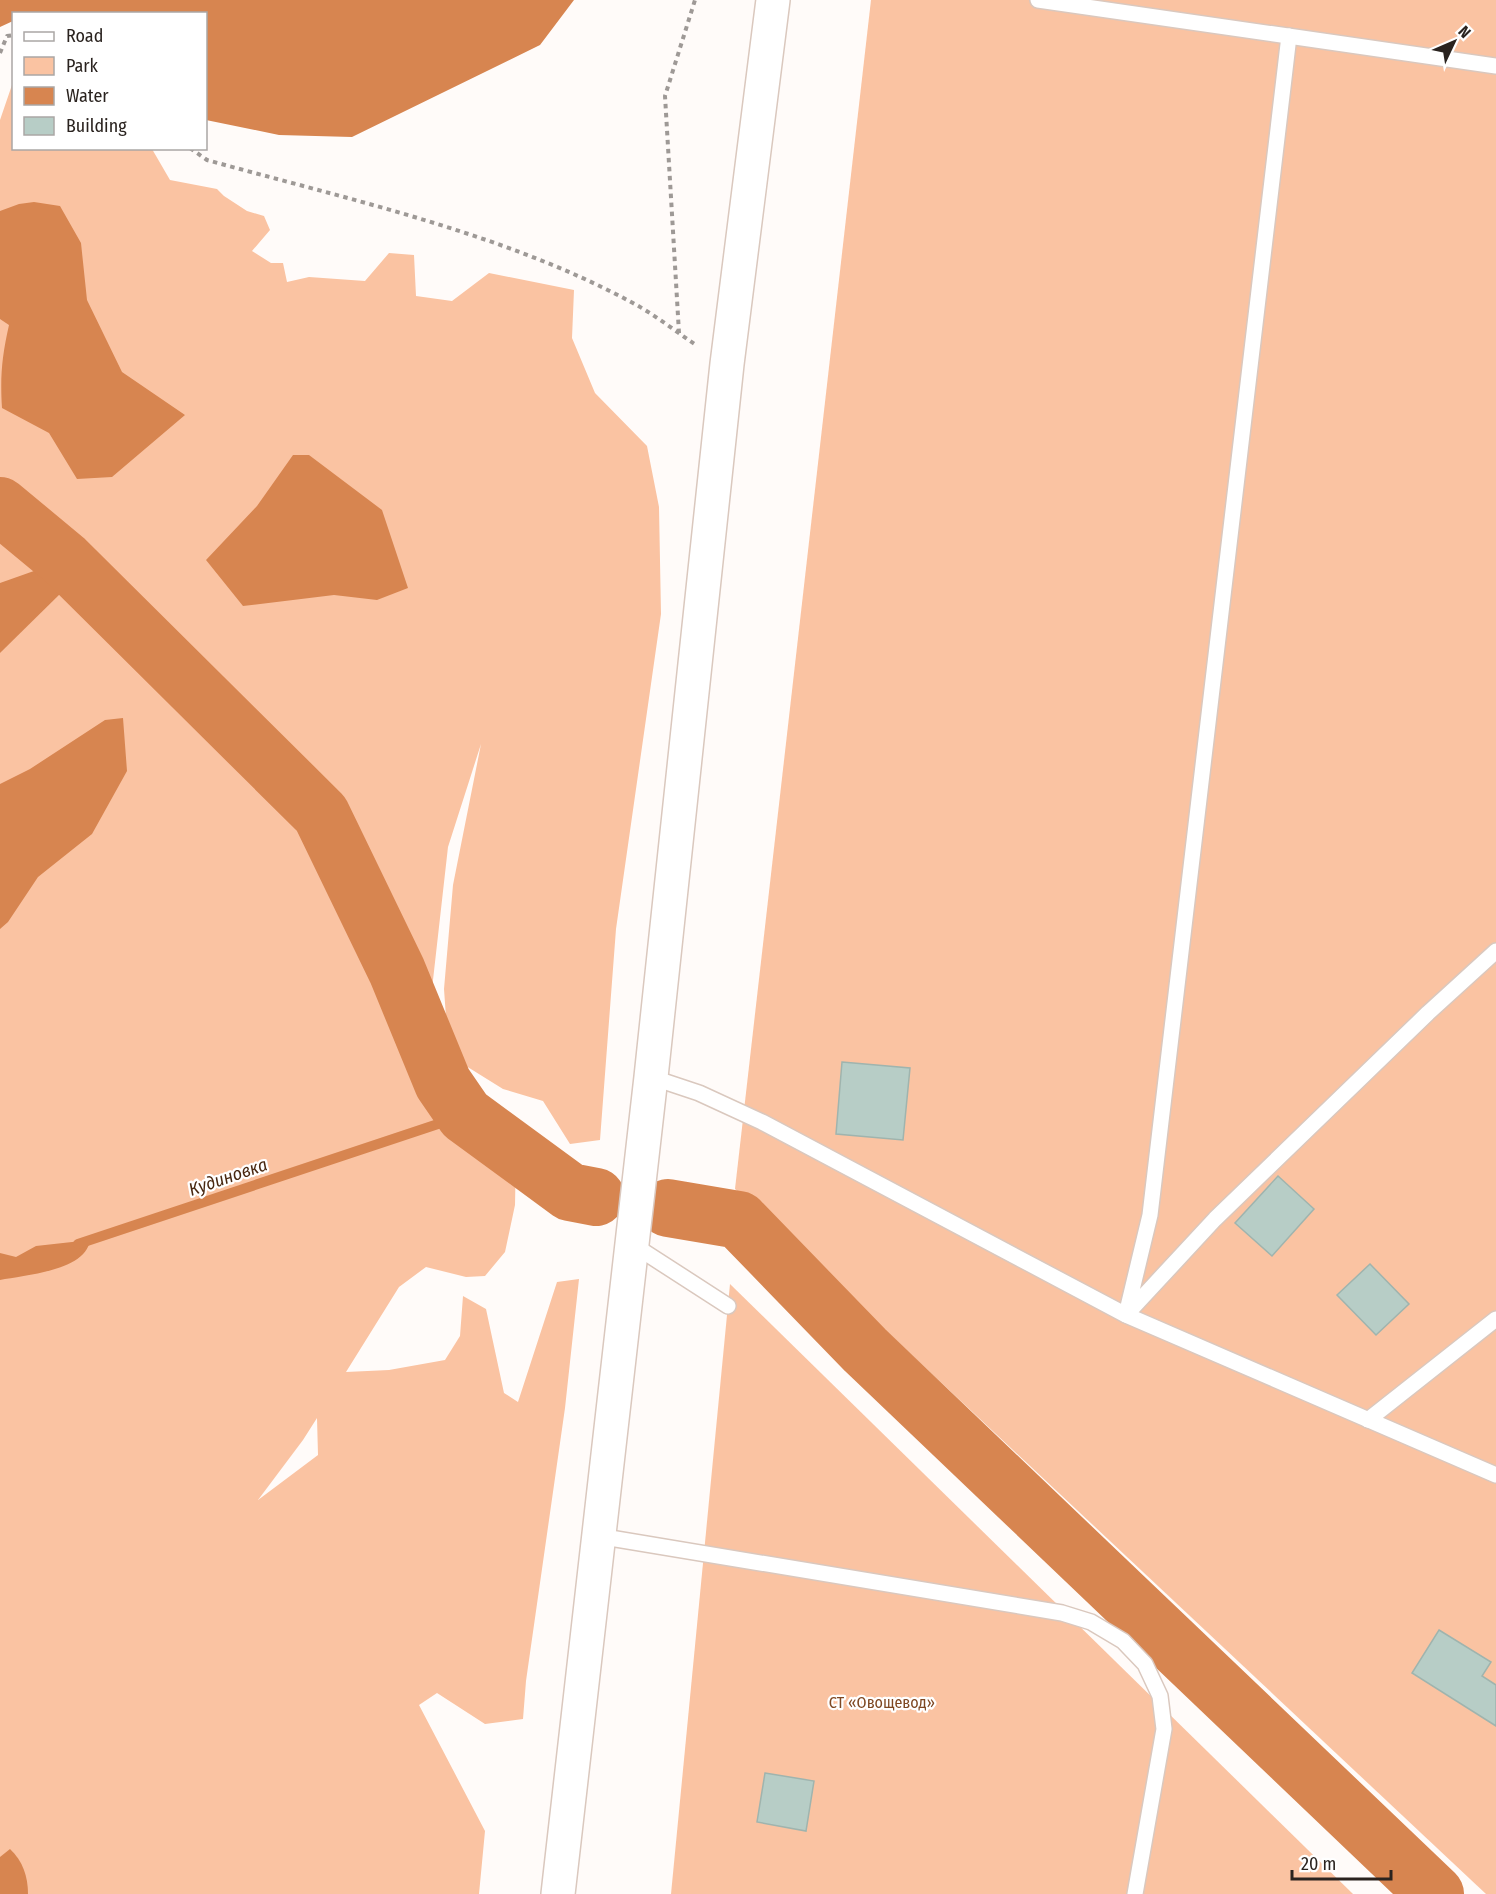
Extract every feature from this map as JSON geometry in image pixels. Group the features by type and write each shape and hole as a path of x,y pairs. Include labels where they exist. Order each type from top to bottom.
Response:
{"street":[{"path":"558,1894 651,1077 727,364 773,0"}],"lane":[{"path":"1038,0 1496,66"},
{"path":"1126,1315 1150,1215 1288,36"},
{"path":"1126,1315 1215,1219 1428,1013 1496,951"},
{"path":"651,1077 699,1093 762,1122 1126,1315 1496,1475"},
{"path":"632,1244 728,1306"},
{"path":"1368,1420 1496,1319"},
{"path":"598,1536 1062,1613 1091,1622 1123,1641 1145,1664 1155,1685 1160,1696 1164,1729 1135,1894"}],"path":[{"path":"679,333 665,96 695,0"},
{"path":"0,53 7,36 12,35"},
{"path":"193,150 207,159 500,244 563,270 632,303 727,364"}],"green space":[{"path":"871,0 1496,0 1496,1894 1486,1894 735,1189"},
{"path":"12,85 12,150 153,150 170,180 217,189 247,211 264,216 270,230 252,251 271,263 283,263 287,282 309,277 365,281 389,253 414,255 416,296 452,301 489,273 574,290 572,338 595,393 647,446 659,507 661,614 616,929 600,1140 570,1144 543,1101 503,1089 458,1061 447,1031 444,989 453,885 481,744 448,847 426,1042 443,1083 465,1115 516,1152 515,1205 505,1252 485,1276 466,1277 426,1267 399,1287 346,1372 389,1370 445,1360 460,1336 463,1296 486,1309 504,1393 518,1402 557,1282 579,1279 565,1408 526,1681 523,1719 485,1724 437,1693 419,1705 485,1831 479,1894 0,1894 0,120","holes":["317,1418 318,1455 258,1500 303,1440"]},
{"name":"СТ «Овощевод»","path":"730,1284 1353,1894 671,1894"}],"water":[{"path":"0,0 574,0 540,45 352,137 279,135 207,120 207,12 12,12 12,21 0,27"},
{"path":"34,202 60,206 81,243 87,300 122,372 185,415 112,477 77,479 49,433 2,408 2,366 9,325 0,319 0,211 19,204"},
{"path":"293,455 309,455 382,510 408,588 377,600 334,595 243,606 206,560 257,506"},
{"path":"65,560 62,592 0,653 0,583"},
{"path":"123,718 127,771 92,834 38,877 8,922 0,929 0,784 30,769 105,720"},
{"path":"90,1240 86,1250 78,1259 66,1265 53,1270 0,1280 0,1253 16,1257 36,1246"},
{"path":"10,1849 24,1870 28,1894 0,1894 0,1857"}],"building":[{"path":"842,1062 910,1068 903,1140 836,1134"},
{"path":"1278,1176 1314,1209 1272,1256 1235,1223"},
{"path":"1370,1264 1409,1304 1376,1335 1337,1295"},
{"path":"1439,1630 1491,1662 1482,1676 1496,1685 1496,1726 1412,1673"},
{"path":"765,1773 814,1781 806,1831 757,1822"}],"waterway":[{"path":"0,506 65,560 321,814 397,971 443,1083 465,1115 570,1192 596,1197"},
{"name":"Кудиновка","path":"78,1244 465,1115"},
{"path":"668,1208 739,1220 865,1350 1435,1894"}]}
